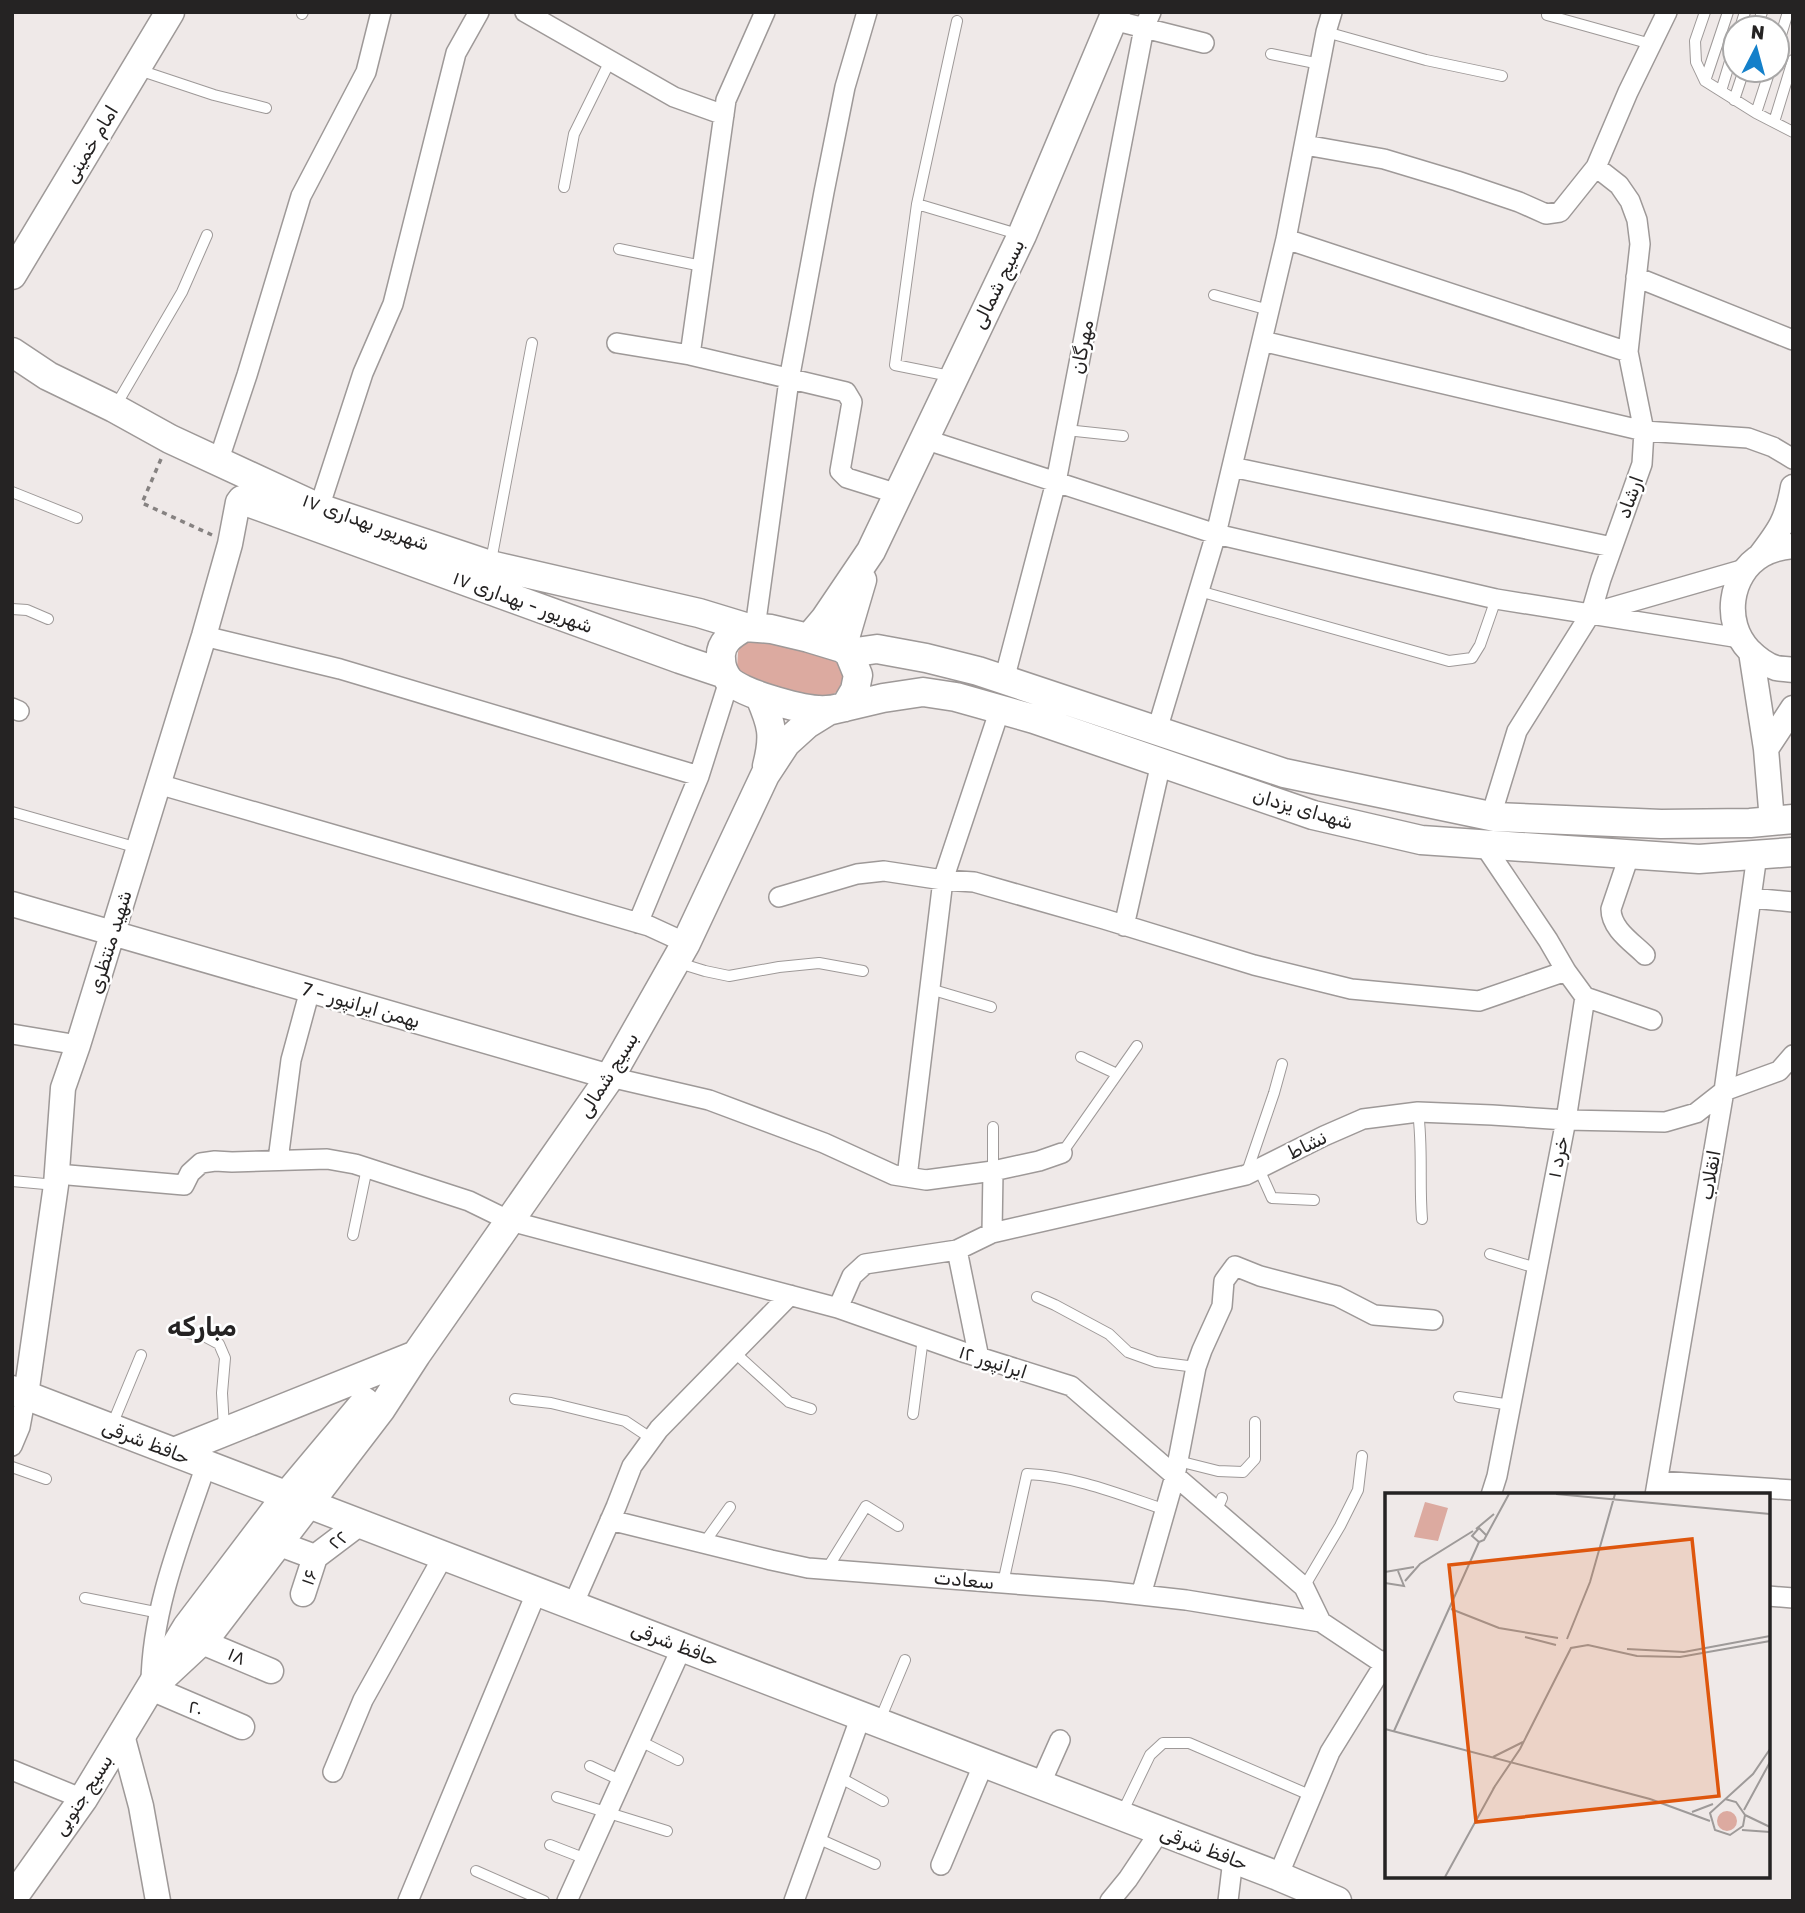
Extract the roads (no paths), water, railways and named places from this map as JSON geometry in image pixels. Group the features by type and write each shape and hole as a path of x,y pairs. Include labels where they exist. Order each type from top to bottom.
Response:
{"main road":[{"name":"امام خمینی","path":"12,275 170,12"},
{"name":"بسیج شمالی","path":"809,638 871,551 1022,235 1114,16"},
{"name":"۱۷ شهریور بهداری","path":"12,352 48,376 170,439 319,508 490,565 699,613 750,628 771,629 809,638 845,650"},
{"name":"۱۷ شهریور - بهداری","path":"242,500 680,659 727,677 760,697 828,711"},
{"name":"بسیج شمالی","path":"298,1500 364,1403 416,1355 610,1077 680,952 765,775 786,743 807,724 828,711 845,707 855,690 858,674 845,650 871,551"},
{"path":"680,659 701,651 707,643 708,634 699,613"},
{"path":"727,677 721,668 720,652 730,635 750,628"},
{"name":"شهدای یزدان","path":"845,650 877,649 904,653 978,671 1262,766 1491,816 1661,824 1782,820"},
{"name":"شهدای یزدان","path":"828,711 923,692 956,697 1000,709 1313,816 1422,840 1699,859 1793,852"},
{"name":"بسیج شمالی","path":"760,697 771,722 773,744 765,775"},
{"path":"1248,793 1261,788 1266,779 1262,766"},
{"path":"1313,816 1308,807 1308,796 1314,785 1321,781"},
{"path":"174,1452 416,1355"},
{"name":"حافظ شرقی","path":"19,1392 1337,1901"},
{"name":"بسیج جنوبی","path":"151,1688 202,1642 280,1544 298,1500"},
{"name":"بسیج جنوبی","path":"12,1899 83,1799 187,1627 298,1500"}],"street":[{"path":"218,462 300,196 366,72 381,12"},
{"path":"319,508 363,373 393,303 456,53 479,12"},
{"path":"526,12 674,97 724,115"},
{"path":"690,355 726,100 765,12"},
{"path":"750,628 789,380 845,87 867,12"},
{"path":"1157,730 1216,534 1286,239 1332,12"},
{"path":"1305,145 1384,159 1519,202 1546,214 1560,212 1596,167 1628,92 1667,12"},
{"path":"1114,16 1148,20 1204,43"},
{"name":"مهرگان","path":"1004,680 1056,482 1148,20"},
{"name":"ارشاد","path":"1491,816 1517,731 1591,613 1642,464 1644,431 1628,352 1640,244 1637,220 1630,201 1619,185 1596,167"},
{"path":"1286,239 1628,352"},
{"path":"1636,277 1793,341"},
{"path":"1262,341 1644,431 1748,438 1773,447 1793,460"},
{"path":"617,343 690,355 846,392 852,402 840,471 847,478 898,494"},
{"path":"924,439 1216,534 1496,599 1591,613 1746,645"},
{"path":"1232,467 1612,547"},
{"path":"1793,487 1788,513 1776,536 1736,587 1732,606 1735,626 1746,645 1758,658 1776,667 1793,670"},
{"name":"شهید منتظری","path":"19,1392 57,1180 63,1088 204,636 238,502 242,500"},
{"path":"1591,613 1753,563 1778,548 1793,546"},
{"path":"204,636 340,669 699,776"},
{"path":"1746,645 1782,820"},
{"path":"638,923 699,776 727,677"},
{"path":"1766,749 1793,708"},
{"path":"907,1177 943,880 1000,709"},
{"path":"1124,926 1161,763"},
{"path":"158,784 649,926 680,952"},
{"path":"1484,845 1585,997 1652,1020"},
{"name":"انقلاب","path":"1656,1488 1724,1091 1757,855"},
{"path":"1629,856 1611,909 1611,917 1615,926 1645,955"},
{"path":"779,897 857,874 884,871 974,882 1254,965 1351,989 1479,1001 1566,971"},
{"path":"1751,898 1793,902"},
{"name":"بهمن ایرانپور - 7","path":"12,904 610,1077"},
{"path":"278,1160 291,1060 310,990"},
{"name":"خرد ۱","path":"1492,1493 1566,1120 1585,997"},
{"path":"12,1034 78,1045"},
{"name":"نشاط","path":"838,1308 852,1276 865,1264 957,1250 992,1233 1253,1172 1363,1119 1418,1112 1665,1122 1696,1113 1724,1091 1779,1071 1793,1055"},
{"path":"610,1077 709,1100 824,1143 894,1175 926,1180 993,1171 1062,1153"},
{"name":"ایرانپور ۱۲","path":"57,1180 184,1185 190,1173 201,1163 215,1160 327,1159 367,1168 469,1201 510,1221 838,1308 979,1358 1071,1386 1219,1505 1304,1587 1321,1622"},
{"path":"992,1233 993,1171"},
{"path":"957,1250 979,1358"},
{"path":"1141,1595 1177,1469 1196,1367 1222,1306 1224,1281 1235,1266 1259,1276 1338,1296 1374,1315 1433,1320"},
{"path":"573,1605 632,1466 652,1439 790,1295"},
{"path":"12,1446 20,1427 19,1392"},
{"path":"151,1688 151,1661 167,1578 206,1465"},
{"path":"1656,1488 1793,1490"},
{"name":"سعادت","path":"610,1520 808,1568 1141,1595 1321,1622"},
{"name":"۲۲","path":"315,1557 360,1523"},
{"name":"۱۶","path":"280,1544 315,1557 303,1594"},
{"path":"333,1772 363,1700 444,1555"},
{"path":"408,1901 537,1591"},
{"path":"1770,1596 1793,1598"},
{"path":"1321,1622 1385,1662"},
{"name":"۱۸","path":"202,1642 271,1671"},
{"path":"567,1901 682,1647"},
{"path":"1288,1883 1312,1796 1331,1752 1385,1665"},
{"name":"۲۰","path":"151,1688 242,1727"},
{"path":"794,1901 839,1777 870,1719"},
{"path":"122,1735 141,1806 158,1901"},
{"path":"1040,1785 1060,1740"},
{"path":"941,1865 984,1763"},
{"path":"12,1770 83,1799"},
{"path":"1110,1901 1160,1831"},
{"path":"1228,1901 1233,1859"}],"lane":[{"path":"1704,12 1695,41 1696,62 1705,81 1756,113 1792,128"},
{"path":"1705,81 1728,12"},
{"path":"1547,15 1651,44"},
{"path":"954,377 895,365 917,204 957,20"},
{"path":"1326,32 1426,60 1502,76"},
{"path":"1271,54 1320,64"},
{"path":"1774,122 1793,60"},
{"path":"564,187 574,134 610,61"},
{"path":"135,69 266,108"},
{"path":"1721,91 1723,84"},
{"path":"1734,100 1739,84"},
{"path":"1756,113 1765,84"},
{"path":"917,204 1022,235"},
{"path":"114,408 182,292 207,235"},
{"path":"619,248 702,266"},
{"path":"1214,295 1269,310"},
{"path":"490,565 532,343"},
{"path":"1066,430 1123,436"},
{"path":"12,492 77,519"},
{"path":"1199,591 1449,661 1472,658 1480,645 1496,599"},
{"path":"12,609 27,610 48,619"},
{"path":"12,812 139,848"},
{"path":"680,952 705,971 729,976 819,963 863,971"},
{"path":"930,989 991,1007"},
{"path":"1062,1153 1137,1046"},
{"path":"1081,1057 1117,1074"},
{"path":"1282,1065 1253,1172 1272,1198 1314,1200"},
{"path":"1418,1112 1422,1138 1419,1190 1422,1219"},
{"path":"993,1127 993,1171"},
{"path":"352,1235 367,1168"},
{"path":"12,1181 57,1180"},
{"path":"1490,1254 1536,1268"},
{"path":"1037,1297 1109,1334 1128,1352 1156,1362 1196,1367"},
{"path":"189,1333 204,1336 219,1344 225,1358 222,1393 224,1432"},
{"path":"913,1413 923,1338"},
{"path":"734,1352 789,1402 811,1409"},
{"path":"110,1428 141,1355"},
{"path":"1459,1397 1511,1405"},
{"path":"515,1399 551,1403 625,1421 652,1439"},
{"path":"1177,1469 1243,1472 1255,1459 1255,1422"},
{"path":"1304,1587 1358,1490 1362,1456"},
{"path":"12,1467 46,1479"},
{"path":"1003,1583 1027,1474 1046,1475 1093,1487 1166,1510"},
{"path":"827,1569 866,1506 898,1526"},
{"path":"704,1543 730,1507"},
{"path":"85,1598 160,1613"},
{"path":"870,1719 905,1660"},
{"path":"640,1741 678,1760"},
{"path":"1120,1816 1150,1755 1163,1743 1189,1744 1312,1796"},
{"path":"590,1766 622,1781"},
{"path":"839,1777 883,1801"},
{"path":"557,1797 667,1832"},
{"path":"817,1838 875,1864"},
{"path":"550,1845 586,1859"},
{"path":"477,1871 544,1901"}],"district":[{"name":"مبارکه","path":"202,1327"}]}
